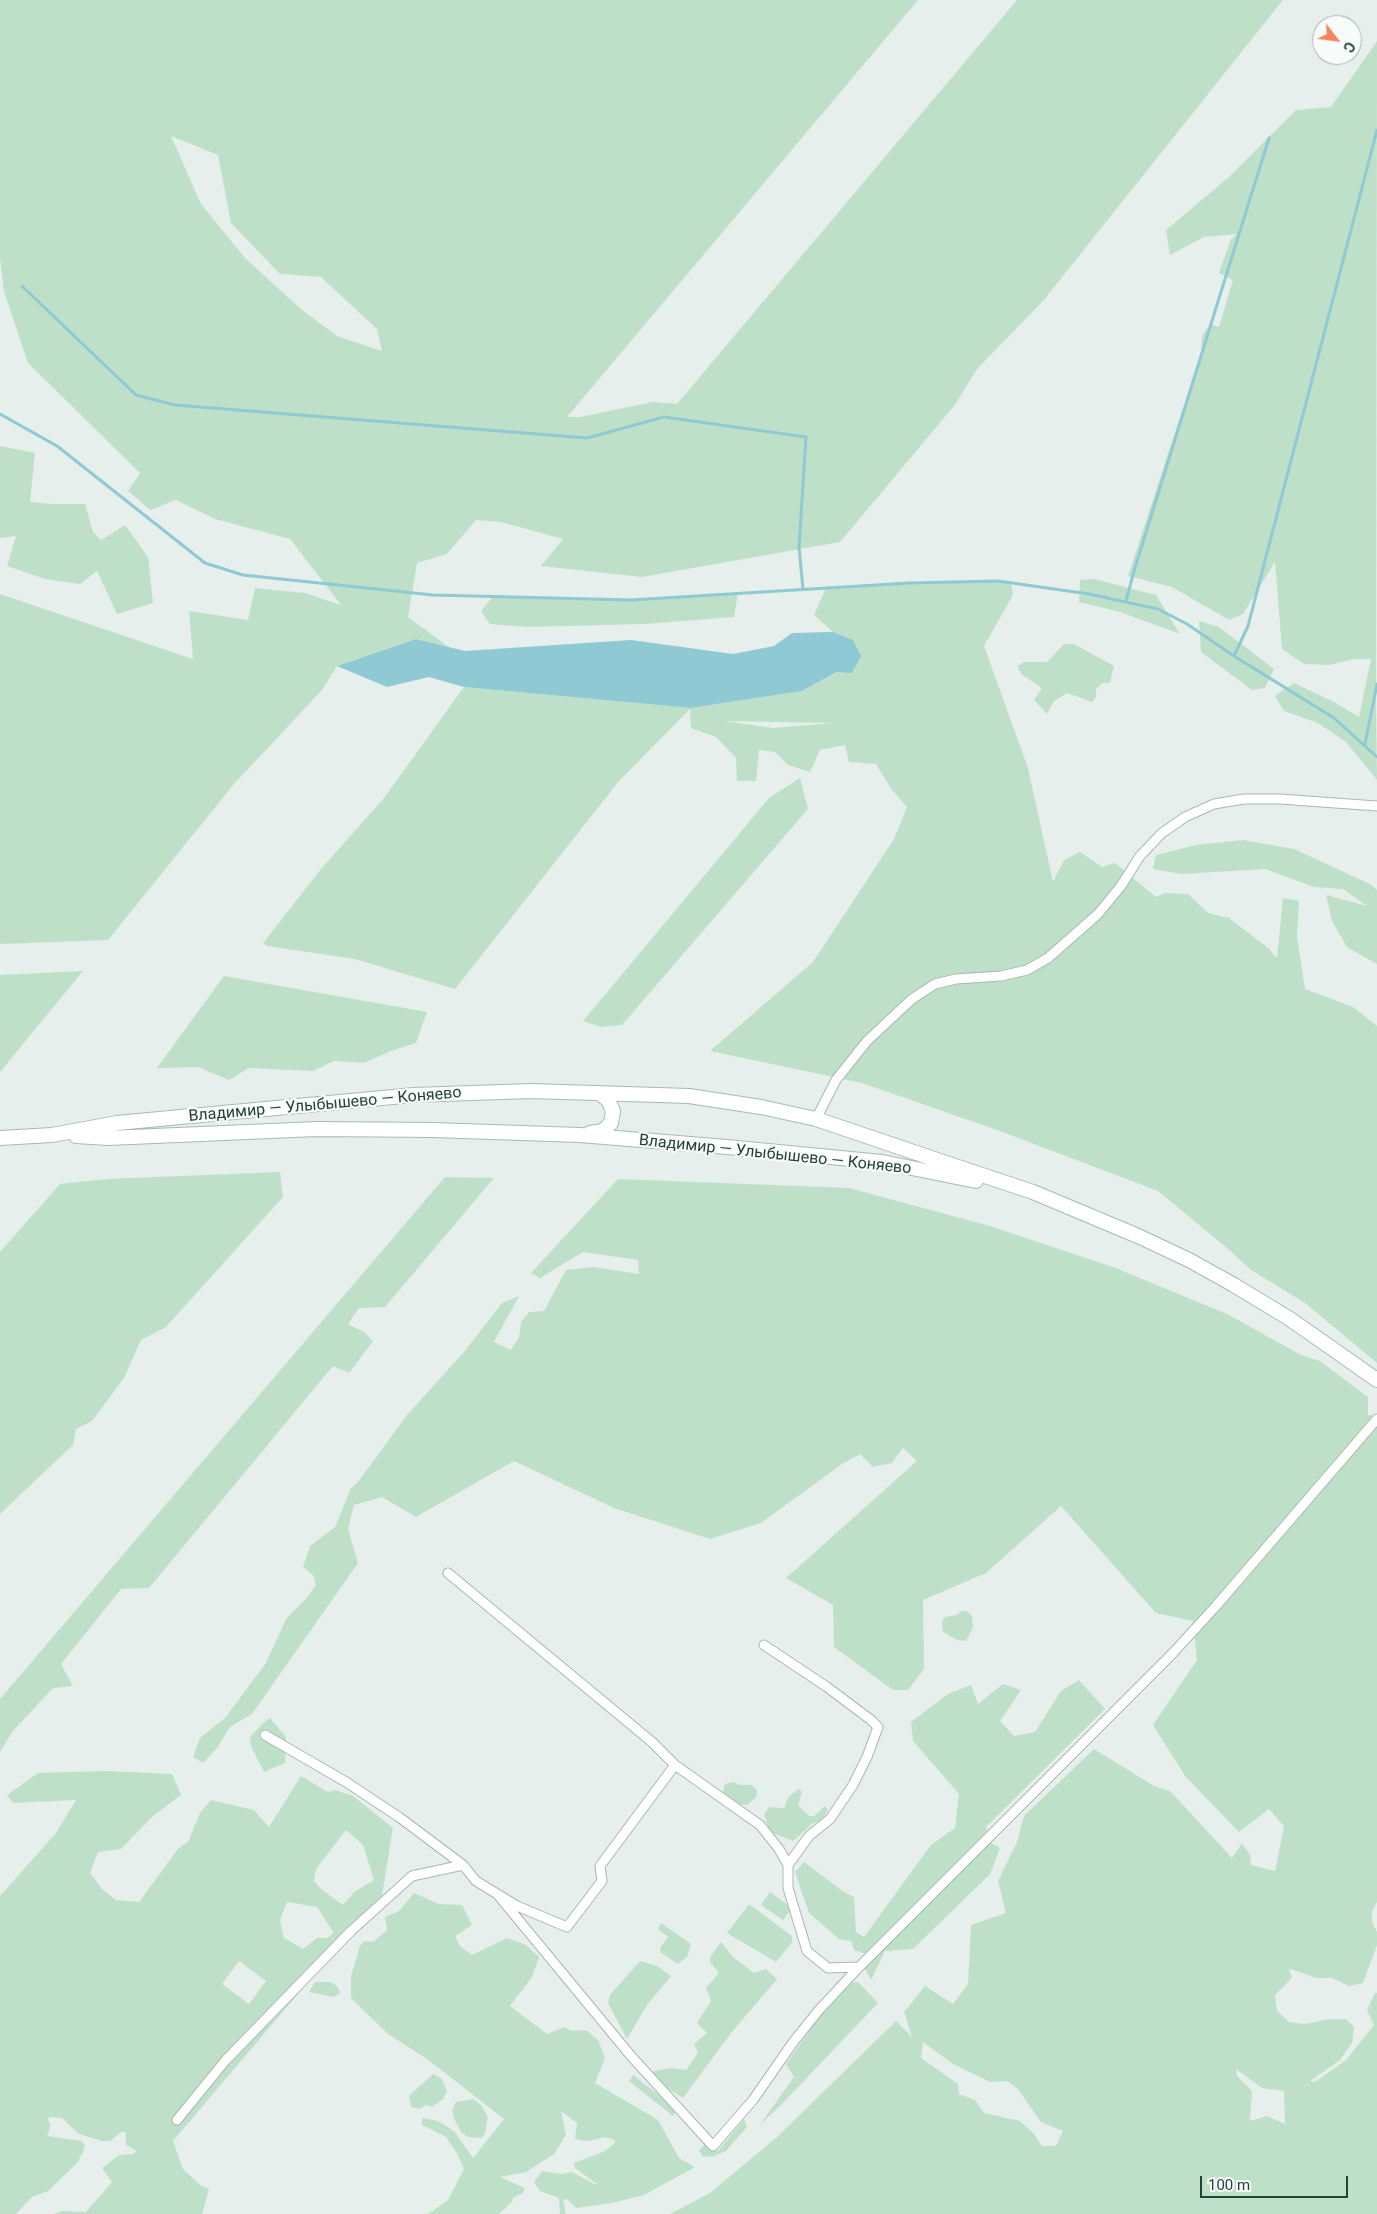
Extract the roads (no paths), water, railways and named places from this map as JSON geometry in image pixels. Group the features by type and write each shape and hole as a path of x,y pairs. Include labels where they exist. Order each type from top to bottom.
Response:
{"main road":[{"name":"Владимир — Улыбышево — Коняево","path":"52,1135 117,1123 414,1095 531,1090 689,1096 761,1107 816,1118 1033,1192 1180,1256 1234,1285 1290,1319 1377,1380"},
{"name":"Владимир — Улыбышево — Коняево","path":"580,1136 603,1131 611,1123 613,1111 608,1100 600,1093"},
{"name":"Владимир — Улыбышево — Коняево","path":"0,1138 52,1135 108,1138 327,1129 433,1130 580,1136 726,1147 882,1162 969,1179 1084,1215"}],"street":[{"path":"816,1118 836,1080 867,1041 912,999 935,984 956,979 1001,976 1027,970 1048,958 1098,914 1121,886 1140,856 1162,833 1185,817 1214,804 1244,799 1280,799 1377,806"},
{"path":"498,1895 631,2056 713,2146 753,2100 818,2010 1172,1654 1216,1606 1377,1419"},
{"path":"448,1573 652,1742 675,1765 760,1825 779,1849 788,1865 788,1888 807,1951 828,1968 859,1967"},
{"path":"764,1645 827,1687 872,1720 878,1727 867,1757 853,1785 830,1819 808,1836 788,1865"},
{"path":"265,1735 346,1782 399,1817 463,1865 476,1881 498,1895 518,1906 567,1927 602,1881 600,1866 675,1765"},
{"path":"178,2120 225,2062 331,1951 412,1876 463,1865"}],"water":[{"path":"833,632 853,640 861,656 852,673 837,672 802,691 691,708 464,687 429,677 387,687 337,666 416,639 465,651 631,640 733,654 774,646 792,633"}],"waterway":[{"path":"1234,656 1248,626 1377,130"},
{"path":"1126,601 1269,138"},
{"path":"22,286 136,395 175,405 587,438 664,417 806,437 799,547 803,589"},
{"path":"0,414 57,446 205,563 243,575 433,595 631,600 909,583 998,581 1089,594 1158,609 1187,624 1234,656 1334,718 1377,757"},
{"path":"1365,744 1377,684"}]}
